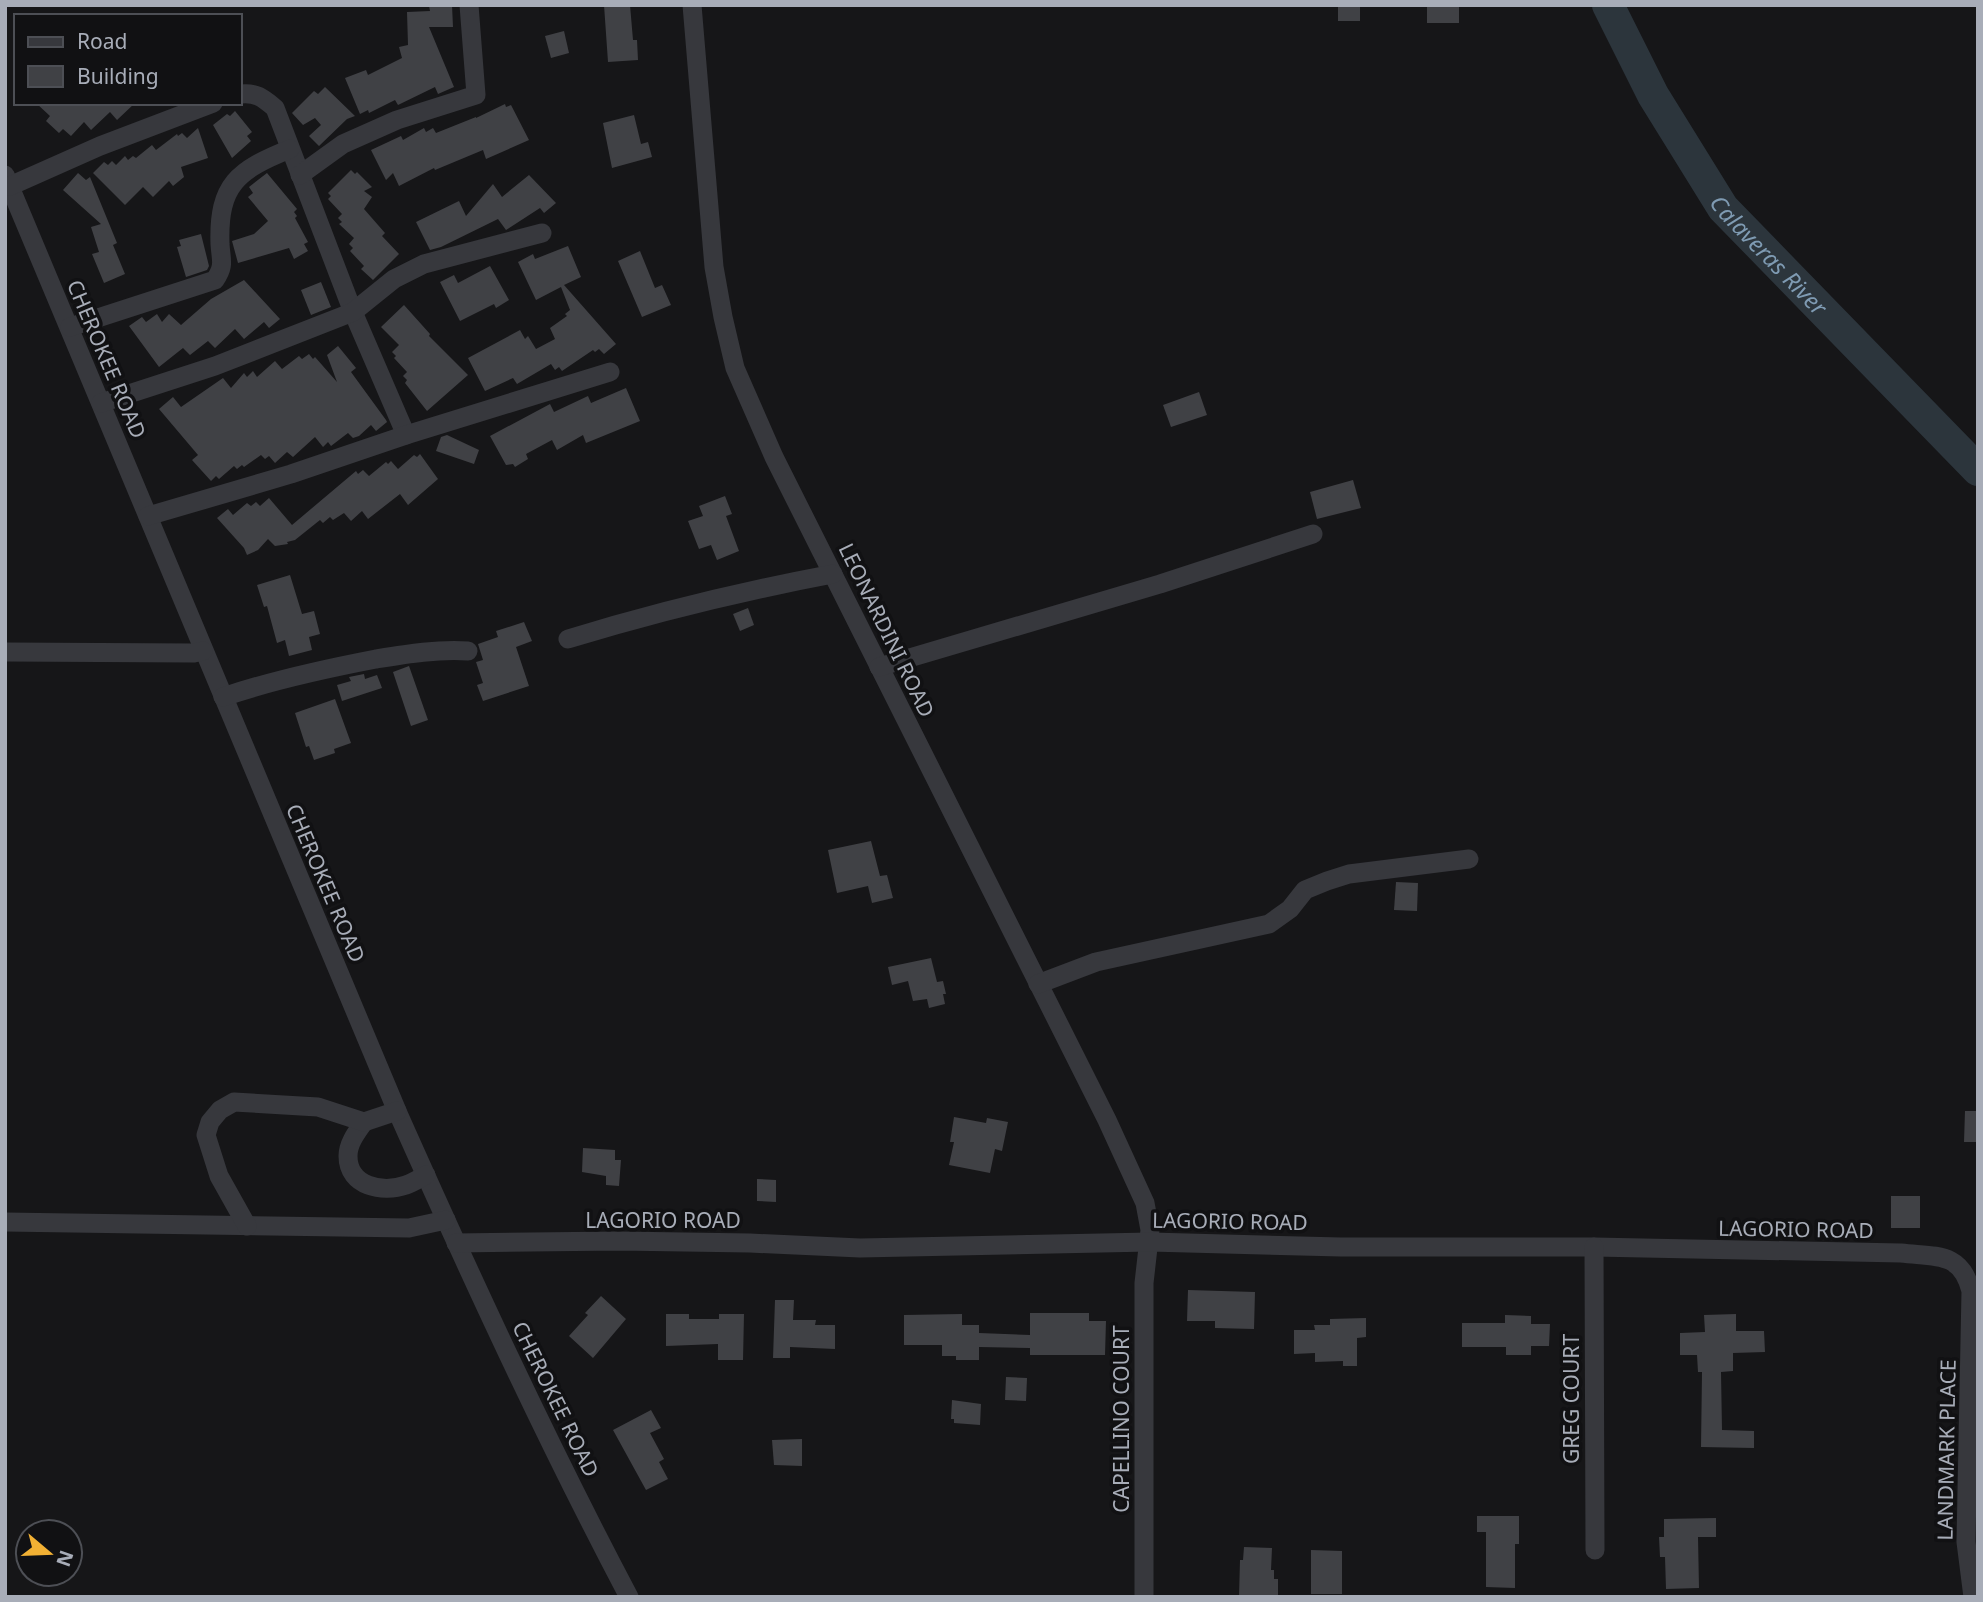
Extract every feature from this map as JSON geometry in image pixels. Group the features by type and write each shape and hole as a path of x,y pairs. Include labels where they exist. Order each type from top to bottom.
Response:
{"street":[{"path":"300,175 343,144 397,120 476,95 470,5"},
{"name":"LEONARDINI ROAD","path":"692,5 714,267 735,368 774,457 1107,1120 1145,1203 1150,1242"},
{"path":"242,94 259,95 275,108 353,312 406,435"},
{"path":"8,180 208,105"},
{"path":"69,327 215,280 223,268 221,213 228,190 241,174 258,162 290,149"},
{"name":"CHEROKEE ROAD","path":"8,180 397,1111 456,1243 629,1597"},
{"path":"101,403 215,366 353,312 394,279 424,264 542,233"},
{"path":"148,516 290,474 610,372"},
{"path":"879,667 1148,587 1313,534"},
{"path":"569,639 653,613 834,574"},
{"path":"223,697 337,666 444,649 468,651"},
{"path":"5,652 122,654 203,650"},
{"path":"1038,984 1096,962 1269,923 1290,909 1305,890 1349,874 1469,859"},
{"path":"247,1226 219,1176 206,1135 210,1122 220,1110 234,1102 318,1107 364,1122 397,1111"},
{"path":"364,1122 352,1140 348,1156 352,1172 364,1185 382,1190 406,1185 426,1175"},
{"path":"5,1222 409,1228 446,1220"},
{"name":"LAGORIO ROAD","path":"456,1243 619,1241 860,1248 1150,1242 1340,1247 1594,1247 1901,1253 1945,1258 1955,1262 1967,1276 1971,1303"},
{"name":"CAPELLINO COURT","path":"1144,1597 1144,1283 1150,1242"},
{"name":"GREG COURT","path":"1594,1247 1595,1550"},
{"name":"LANDMARK PLACE","path":"1971,1303 1966,1542 1973,1597"}],"building":[{"path":"452,5 453,27 429,27 454,87 438,94 435,87 398,105 395,100 369,113 368,110 360,114 345,78 366,70 368,75 402,58 399,47 408,45 407,12 430,11 429,6"},
{"path":"604,5 630,5 638,60 608,62"},
{"path":"1427,5 1459,5 1459,23 1427,23"},
{"path":"1338,7 1360,7 1360,21 1338,21"},
{"path":"564,31 569,53 551,58 545,36"},
{"path":"325,87 355,116 347,119 319,146 309,136 321,125 315,118 303,125 292,113 314,91 318,94"},
{"path":"505,104 506,107 511,105 529,140 486,159 483,150 435,170 434,168 399,186 393,173 386,180 371,150 401,136 403,140 424,128 426,132 433,128 436,133"},
{"path":"38,105 133,105 117,120 110,112 91,130 84,122 71,136 63,129 59,133 46,121 50,116"},
{"path":"235,111 252,132 247,136 251,141 232,158 213,125"},
{"path":"634,115 641,144 648,142 652,157 612,168 603,123"},
{"path":"198,128 208,158 181,167 184,177 173,186 169,181 153,197 143,187 125,205 93,173 104,162 108,165 112,161 116,165 125,156 128,160 133,156 136,158 152,145 156,150 177,134 178,136 182,133 187,138"},
{"path":"351,170 355,174 357,172 372,187 364,191 372,197 364,209 385,233 382,236 399,254 373,280 361,269 364,266 350,251 353,248 349,244 354,238 339,224 342,222 338,218 342,214 328,199 331,196 328,193"},
{"path":"78,173 86,180 90,177 117,243 113,245 125,274 104,283 92,254 99,252 91,227 101,224 63,190"},
{"path":"267,173 297,209 294,212 297,216 295,218 308,242 304,244 308,251 294,259 289,248 238,263 232,241 254,234 268,221 248,197 253,193 249,187"},
{"path":"529,175 556,203 544,213 540,208 506,230 498,219 430,250 416,222 459,201 466,216 493,184 502,197"},
{"path":"201,234 209,266 207,270 186,277 177,247 181,246 179,240"},
{"path":"568,246 581,277 564,285 616,344 604,354 599,349 595,352 593,350 562,371 559,367 555,370 551,364 517,384 513,378 485,391 468,358 520,330 525,339 528,336 536,349 555,339 550,328 567,316 565,314 570,310 561,287 536,300 518,262 533,254 535,259"},
{"path":"640,251 655,288 662,285 671,305 642,317 618,261"},
{"path":"490,266 509,300 496,308 494,304 460,321 440,282 454,275 458,283"},
{"path":"244,280 280,319 269,328 264,322 244,339 235,329 215,348 208,341 190,355 183,348 159,367 129,326 142,317 146,322 157,314 162,322 169,314 181,325 211,299"},
{"path":"321,282 331,307 311,315 301,290"},
{"path":"404,305 429,336 468,375 427,411 405,383 407,380 403,376 407,372 394,358 396,356 392,352 399,345 381,327"},
{"path":"338,346 356,368 351,372 387,422 376,431 371,425 359,436 353,438 348,433 331,446 328,442 323,447 315,437 293,457 287,452 275,463 269,456 265,459 261,455 244,467 242,465 237,469 234,466 219,479 216,476 211,481 192,460 198,455 159,409 173,397 181,407 223,378 231,388 244,373 247,377 253,371 257,377 275,361 282,369 299,356 302,359 309,354 313,359 315,357 337,382 327,355"},
{"path":"626,388 640,421 586,443 583,435 557,450 552,440 526,454 528,459 515,467 513,464 506,465 490,436 550,404 554,412 588,396 591,403"},
{"path":"1199,392 1207,415 1171,427 1163,405"},
{"path":"447,435 479,450 474,464 436,451 441,437"},
{"path":"420,454 438,479 408,505 400,494 368,519 362,511 351,521 344,513 333,520 330,517 323,523 320,520 295,540 287,542 288,544 275,546 268,539 258,550 247,555 217,518 228,509 233,515 247,503 251,506 256,502 260,506 269,498 292,525 356,471 358,474 363,470 369,476 391,461 398,469 414,455 417,457"},
{"path":"1353,480 1361,508 1317,519 1310,492"},
{"path":"725,496 732,514 726,516 739,551 717,560 711,545 699,549 688,521 703,516 699,506"},
{"path":"290,575 302,614 314,611 320,634 309,637 312,650 289,656 285,640 277,643 267,606 264,607 257,585"},
{"path":"748,608 754,625 740,631 733,614"},
{"path":"524,622 532,641 516,647 529,686 483,701 477,685 483,683 476,662 483,660 478,644 498,637 496,631"},
{"path":"409,666 428,720 411,726 393,672"},
{"path":"364,674 365,679 377,675 382,688 342,701 337,685 351,681 349,677"},
{"path":"335,699 351,743 334,749 335,753 314,760 309,746 306,747 295,713"},
{"path":"871,841 880,876 887,875 893,898 872,903 868,886 837,893 828,850"},
{"path":"1396,882 1418,883 1417,911 1394,910"},
{"path":"931,958 937,982 943,981 946,994 943,994 945,1004 929,1008 927,999 913,1001 908,981 892,985 888,967"},
{"path":"1965,1111 1978,1111 1978,1142 1964,1142"},
{"path":"954,1117 986,1123 987,1118 1008,1122 1002,1151 995,1149 990,1173 949,1165 954,1142 950,1142"},
{"path":"583,1148 615,1150 615,1160 621,1160 619,1186 606,1185 606,1176 582,1172"},
{"path":"757,1179 776,1180 776,1202 757,1201"},
{"path":"1891,1196 1920,1196 1920,1228 1891,1228"},
{"path":"1188,1290 1255,1292 1254,1329 1215,1328 1215,1321 1187,1321"},
{"path":"601,1296 626,1319 593,1358 569,1336"},
{"path":"775,1300 794,1300 793,1320 816,1320 815,1325 835,1325 835,1349 790,1347 790,1358 773,1358"},
{"path":"1030,1313 1089,1313 1089,1321 1106,1321 1105,1355 1030,1355 1030,1348 979,1347 979,1360 956,1360 956,1356 942,1356 942,1345 904,1345 904,1315 962,1314 962,1325 979,1325 979,1333 1030,1335"},
{"path":"666,1314 689,1314 689,1319 719,1319 719,1314 744,1314 743,1360 718,1360 718,1344 666,1346"},
{"path":"1736,1314 1736,1331 1764,1331 1765,1352 1733,1353 1733,1371 1721,1372 1722,1430 1754,1431 1754,1448 1701,1447 1702,1372 1698,1372 1697,1355 1680,1355 1680,1333 1705,1332 1704,1315"},
{"path":"1505,1315 1531,1316 1531,1324 1550,1324 1549,1346 1531,1346 1531,1355 1506,1355 1506,1347 1462,1347 1462,1323 1505,1323"},
{"path":"1366,1318 1366,1337 1357,1338 1357,1366 1343,1366 1343,1361 1315,1362 1315,1353 1294,1354 1294,1330 1315,1330 1314,1325 1330,1325 1330,1319"},
{"path":"1006,1377 1027,1378 1026,1401 1005,1400"},
{"path":"952,1400 981,1404 980,1425 954,1423 954,1419 951,1419"},
{"path":"651,1410 661,1428 650,1433 664,1459 659,1462 668,1479 646,1490 613,1430"},
{"path":"802,1439 802,1466 774,1465 772,1440"},
{"path":"1477,1516 1519,1516 1519,1544 1515,1544 1515,1588 1486,1587 1486,1532 1477,1532"},
{"path":"1716,1518 1716,1537 1698,1537 1699,1588 1666,1589 1665,1557 1660,1557 1659,1537 1664,1537 1664,1519"},
{"path":"1244,1547 1272,1548 1271,1570 1274,1570 1274,1579 1278,1579 1278,1597 1239,1597 1240,1560 1243,1560"},
{"path":"1311,1550 1342,1551 1342,1594 1311,1594"}],"waterway":[{"name":"Calaveras River","path":"1608,5 1653,95 1723,208 1978,470"}]}
